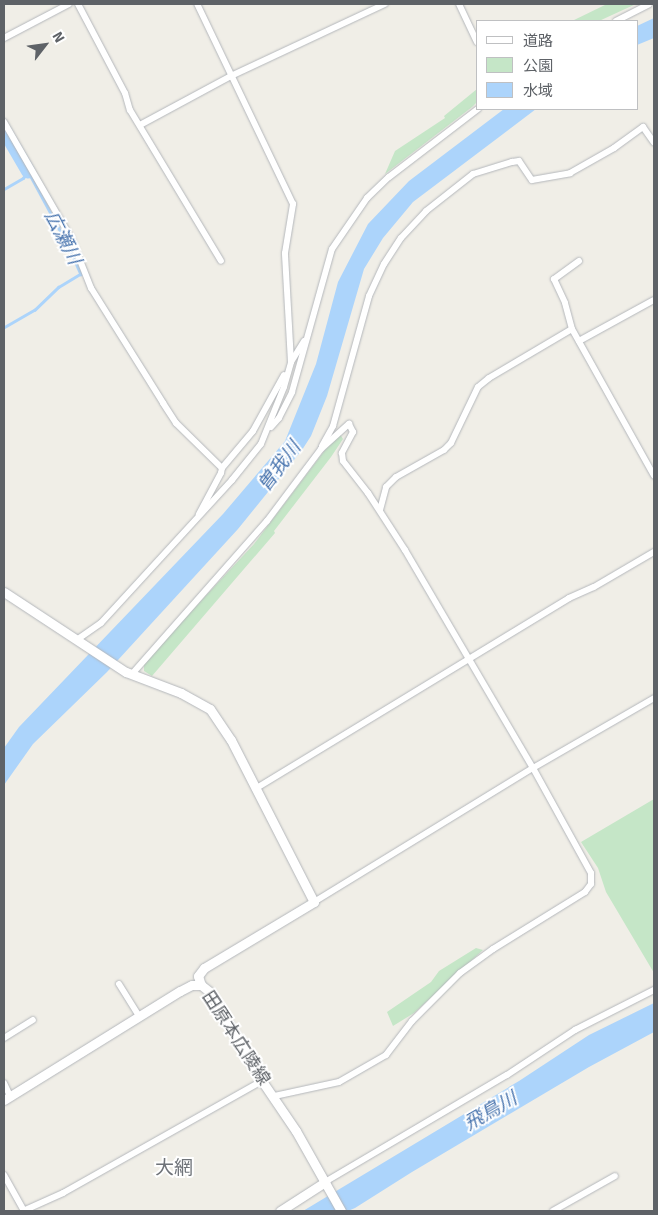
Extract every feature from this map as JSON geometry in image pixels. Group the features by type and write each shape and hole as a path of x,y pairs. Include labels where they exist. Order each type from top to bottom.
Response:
{"street":[{"path":"4,38 67,4"},
{"path":"78,4 140,125 221,262"},
{"path":"80,641 101,623 255,451 268,429 291,362 286,253 293,204 197,4"},
{"path":"140,125 231,76 385,4"},
{"path":"459,4 476,40"},
{"path":"618,20 649,4"},
{"path":"268,429 279,418 292,392 332,249 367,198 402,166 476,110"},
{"path":"4,122 72,240 92,288 163,403 176,423 222,468"},
{"path":"129,673 267,521 321,449 332,426 369,296 384,264 397,245 426,211 473,174 512,162 519,161 532,180 570,173 614,148 643,127 654,143"},
{"path":"579,261 554,279 565,303 572,329 654,476"},
{"path":"579,341 654,300"},
{"path":"380,510 386,487 396,477 444,450 451,443 478,387 488,378 572,329"},
{"path":"197,518 222,468 253,431 307,335"},
{"path":"274,1096 339,1082 386,1055 412,1021 460,974 493,949 585,892 591,884 591,873 533,768 380,510 342,457 352,432 349,424 321,449"},
{"path":"255,789 569,598 594,587 654,552"},
{"path":"4,592 129,673 181,693 210,709 230,740 314,902"},
{"path":"201,985 198,976 204,968 533,768 654,698"},
{"path":"119,984 139,1016"},
{"name":"田原本広陵線","path":"7,1098 186,988 192,985 201,985 210,992 262,1081 274,1096 341,1211"},
{"path":"280,1211 507,1075 575,1030 654,990"},
{"path":"4,1038 33,1020"},
{"path":"4,1175 23,1211 72,1188 262,1081"},
{"path":"4,1083 7,1098"},
{"path":"553,1211 616,1176"}],"green space":[{"path":"607,4 636,4 601,20 574,20"},
{"path":"476,90 476,103 472,107 385,174 395,151 445,118 444,116"},
{"path":"340,434 343,439 274,531 275,533 152,676 144,671 144,662 254,544 325,450"},
{"path":"654,799 654,973 606,892 598,868 581,842"},
{"path":"476,948 483,950 414,1013 393,1026 387,1012 431,982 439,971"}],"water":[{"path":"654,18 654,38 638,45 638,26"},
{"name":"曽我川","path":"503,110 535,110 413,202 383,238 364,269 327,396 311,436 302,450 238,529 107,672 33,744 4,785 4,748 19,727 223,514 285,441 316,364 338,282 368,224 409,181"},
{"name":"飛鳥川","path":"654,1003 654,1032 589,1067 355,1208 348,1211 303,1211 519,1081 589,1035"}],"waterway":[{"name":"広瀬川","path":"4,130 28,171"},
{"name":"広瀬川","path":"4,189 23,178 28,171 68,245 81,274 59,287 35,310 4,328"}],"district":[{"name":"大網","path":"174,1169"}]}
